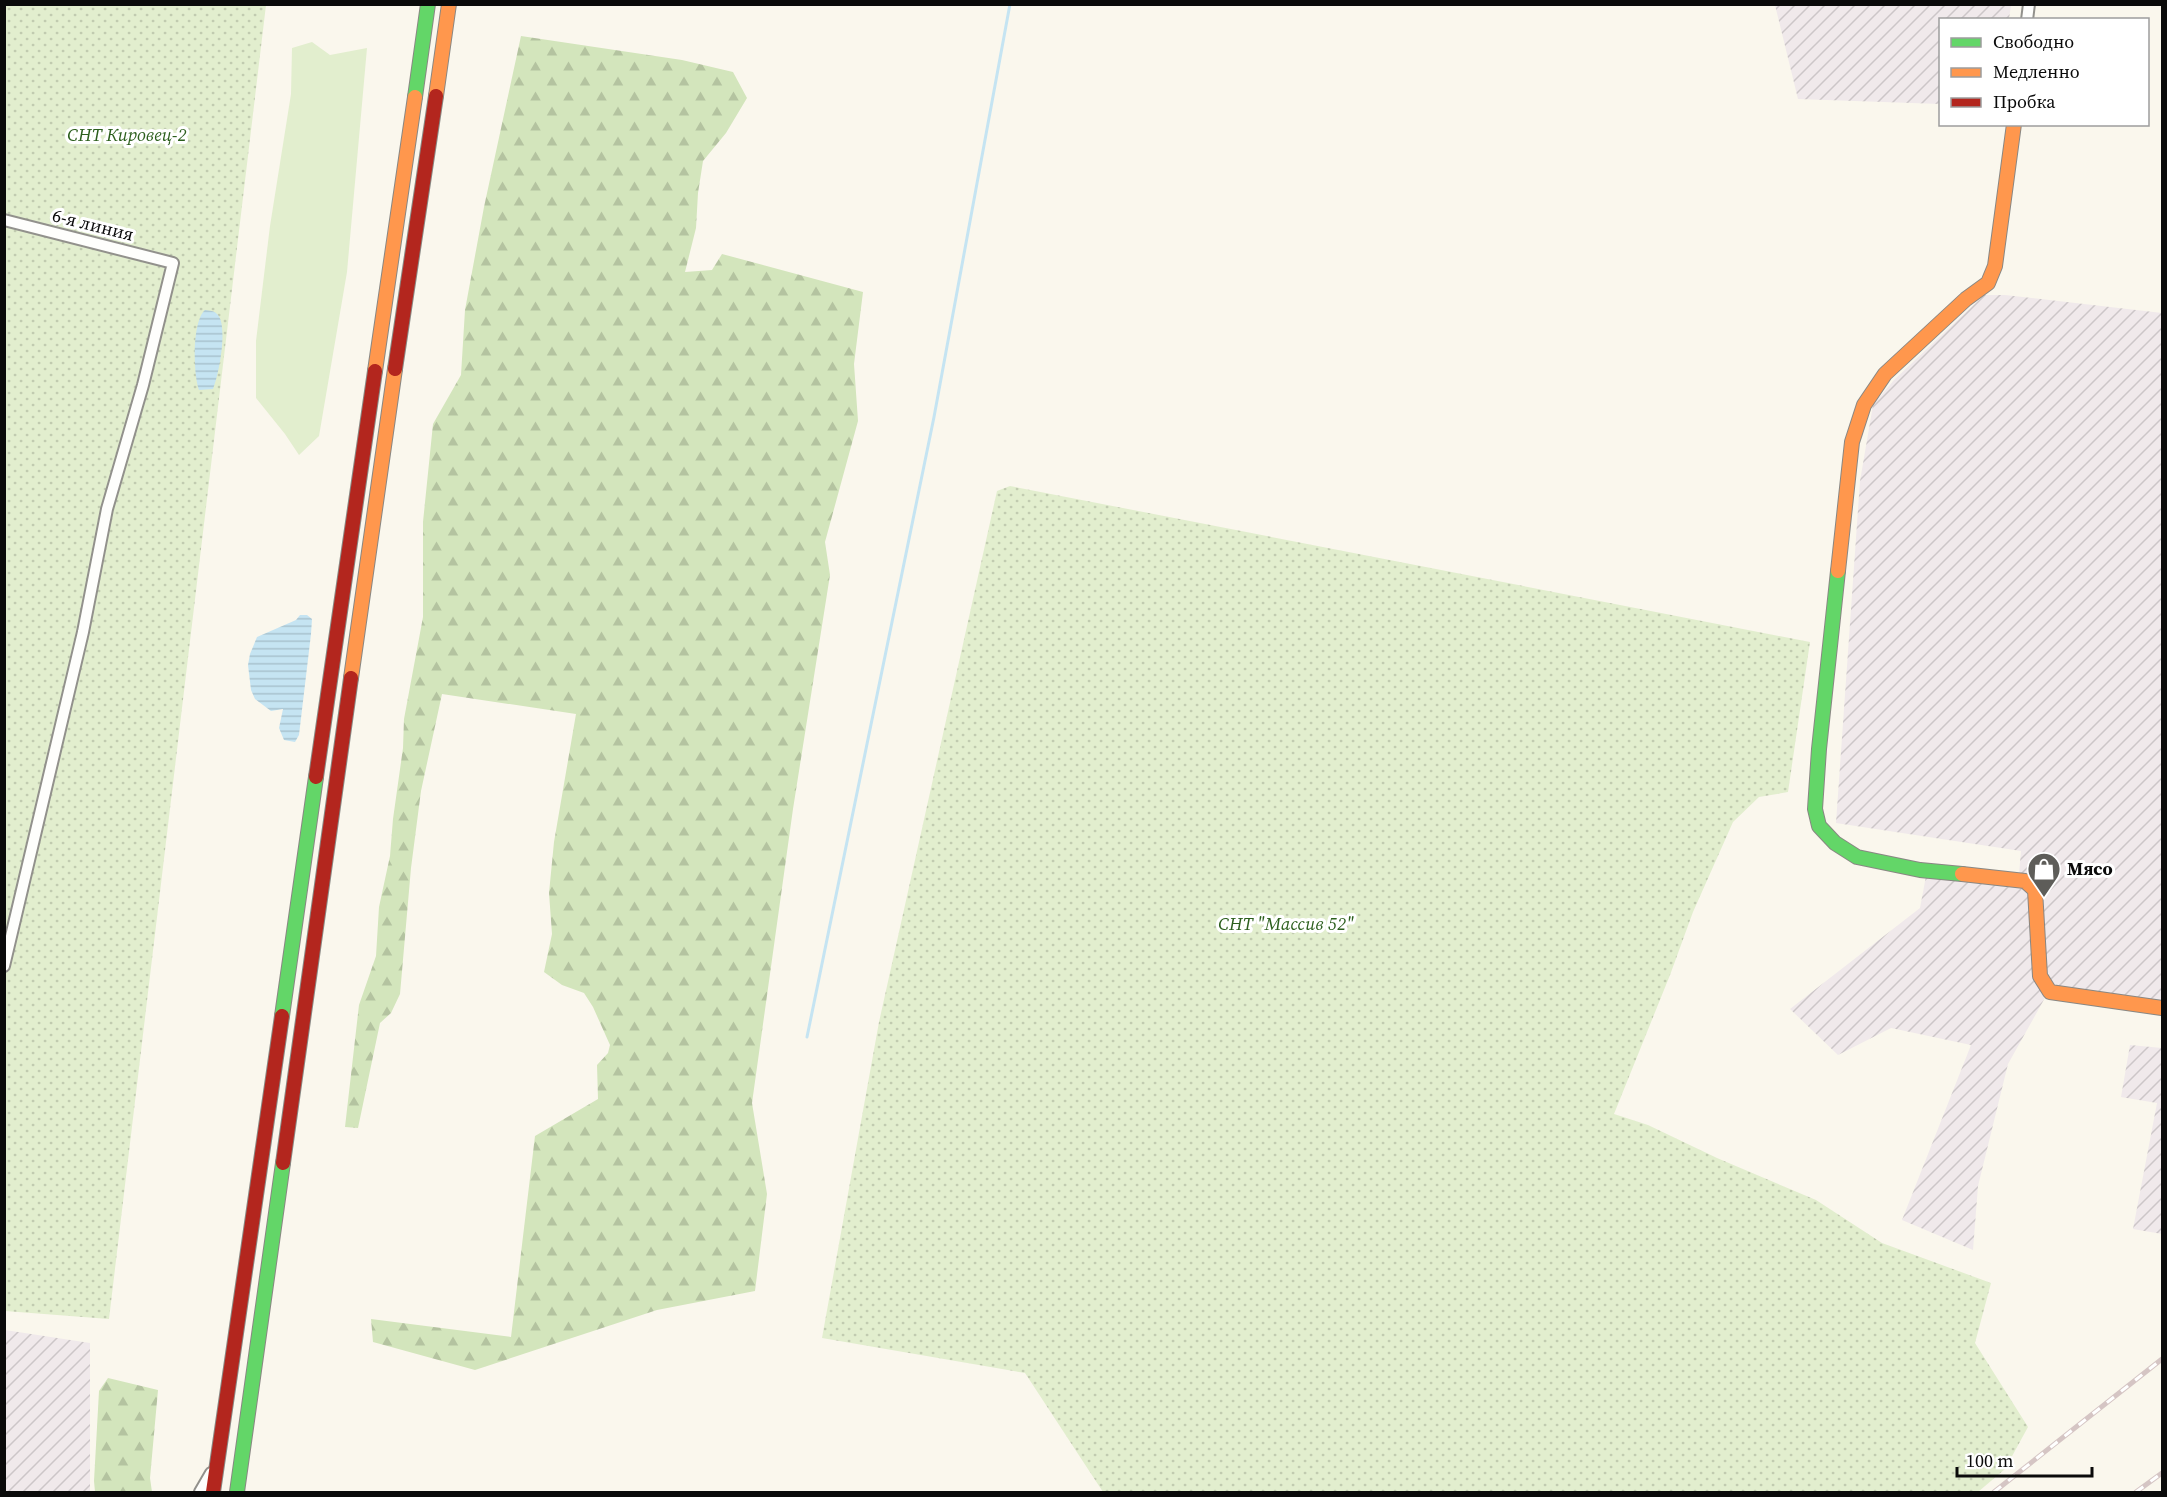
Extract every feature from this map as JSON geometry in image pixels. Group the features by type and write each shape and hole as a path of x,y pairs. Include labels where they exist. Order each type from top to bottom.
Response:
{"main road":[{"path":"213,1492 428,4"},
{"path":"237,1492 360,615 449,4"},
{"path":"2014,126 1995,266 1988,283 1966,299 1885,374 1864,405 1852,442 1819,749 1815,808 1819,826 1834,843 1857,857 1920,870 2025,881 2035,890 2040,976 2050,992 2163,1008"}],"street":[{"path":"417,4 421,50"},
{"path":"445,35 455,4"},
{"name":"6-я линия","path":"4,219 173,263 143,385 107,509 83,632 4,966"},
{"path":"200,1492 217,1463"}],"shaded area":[{"path":"1775,4 2011,5 2009,18 1939,18 1939,104 1798,99"},
{"path":"1984,295 2005,295 2162,313 2162,1011 2046,996 2008,1064 1978,1186 1973,1250 1902,1220 1971,1045 1891,1028 1838,1055 1790,1009 1920,908 1926,876 2018,886 2021,851 1836,823 1860,481 1873,405 1894,380"},
{"path":"2130,1045 2162,1048 2162,1234 2133,1229 2157,1103 2121,1097"},
{"path":"5,1330 90,1343 90,1492 5,1492"}],"green space":[{"name":"СНТ Кировец-2","path":"4,5 266,5 109,1319 5,1311"},
{"path":"521,36 682,60 733,72 747,98 726,133 703,161 696,228 685,272 712,270 722,254 863,292 854,364 858,421 825,542 830,575 793,809 752,1103 767,1194 755,1291 657,1310 475,1370 373,1342 371,1319 511,1337 535,1136 598,1099 597,1065 608,1053 610,1045 584,993 562,985 544,972 552,934 549,893 554,842 576,714 442,694 421,791 411,868 400,994 391,1013 380,1023 358,1128 345,1127 359,1005 376,956 379,907 390,856 403,748 404,719 423,617 423,522 433,424 461,375 465,310 484,207"},
{"path":"312,42 330,55 367,48 347,272 319,436 299,455 256,398 256,341 270,226 291,94 292,48"},
{"name":"СНТ \"Массив 52\"","path":"1010,486 1810,642 1788,792 1759,797 1733,822 1693,912 1614,1114 1648,1125 1717,1158 1816,1200 1882,1243 1991,1283 1975,1343 2028,1427 2005,1469 1978,1492 1103,1492 1025,1373 822,1338 879,1022 997,491"},
{"path":"108,1378 158,1390 150,1478 152,1492 95,1492 99,1391"}],"water":[{"path":"205,310 213,311 218,315 221,321 222,340 220,363 213,389 199,390 195,348 198,325"},
{"path":"300,615 307,615 312,619 299,735 295,742 284,740 279,728 283,709 271,711 255,699 251,690 248,665 257,637 296,620"}],"waterway":[{"path":"807,1037 934,417 1010,4"}],"railway":[{"path":"1994,1492 2162,1359"},
{"path":"2136,1492 2162,1473"}],"traffic: fast":[{"path":"415,97 428,4"},
{"path":"1838,571 1819,749 1815,809 1819,826 1835,843 1857,857 1920,870 1962,874"},
{"path":"282,1016 316,777"},
{"path":"237,1492 283,1163"}],"traffic: slow":[{"path":"436,96 449,4"},
{"path":"375,371 415,97"},
{"path":"1838,571 1852,442 1864,405 1885,374 1966,299 1988,283 1995,266 2014,126"},
{"path":"351,678 395,369"},
{"path":"1962,874 2025,881 2035,890 2040,976 2050,992 2162,1008"}],"traffic: jam":[{"path":"395,369 436,96"},
{"path":"316,777 375,371"},
{"path":"283,1163 351,678"},
{"path":"213,1492 282,1016"}],"place":[{"name":"Мясо","path":"2044,898"}]}
